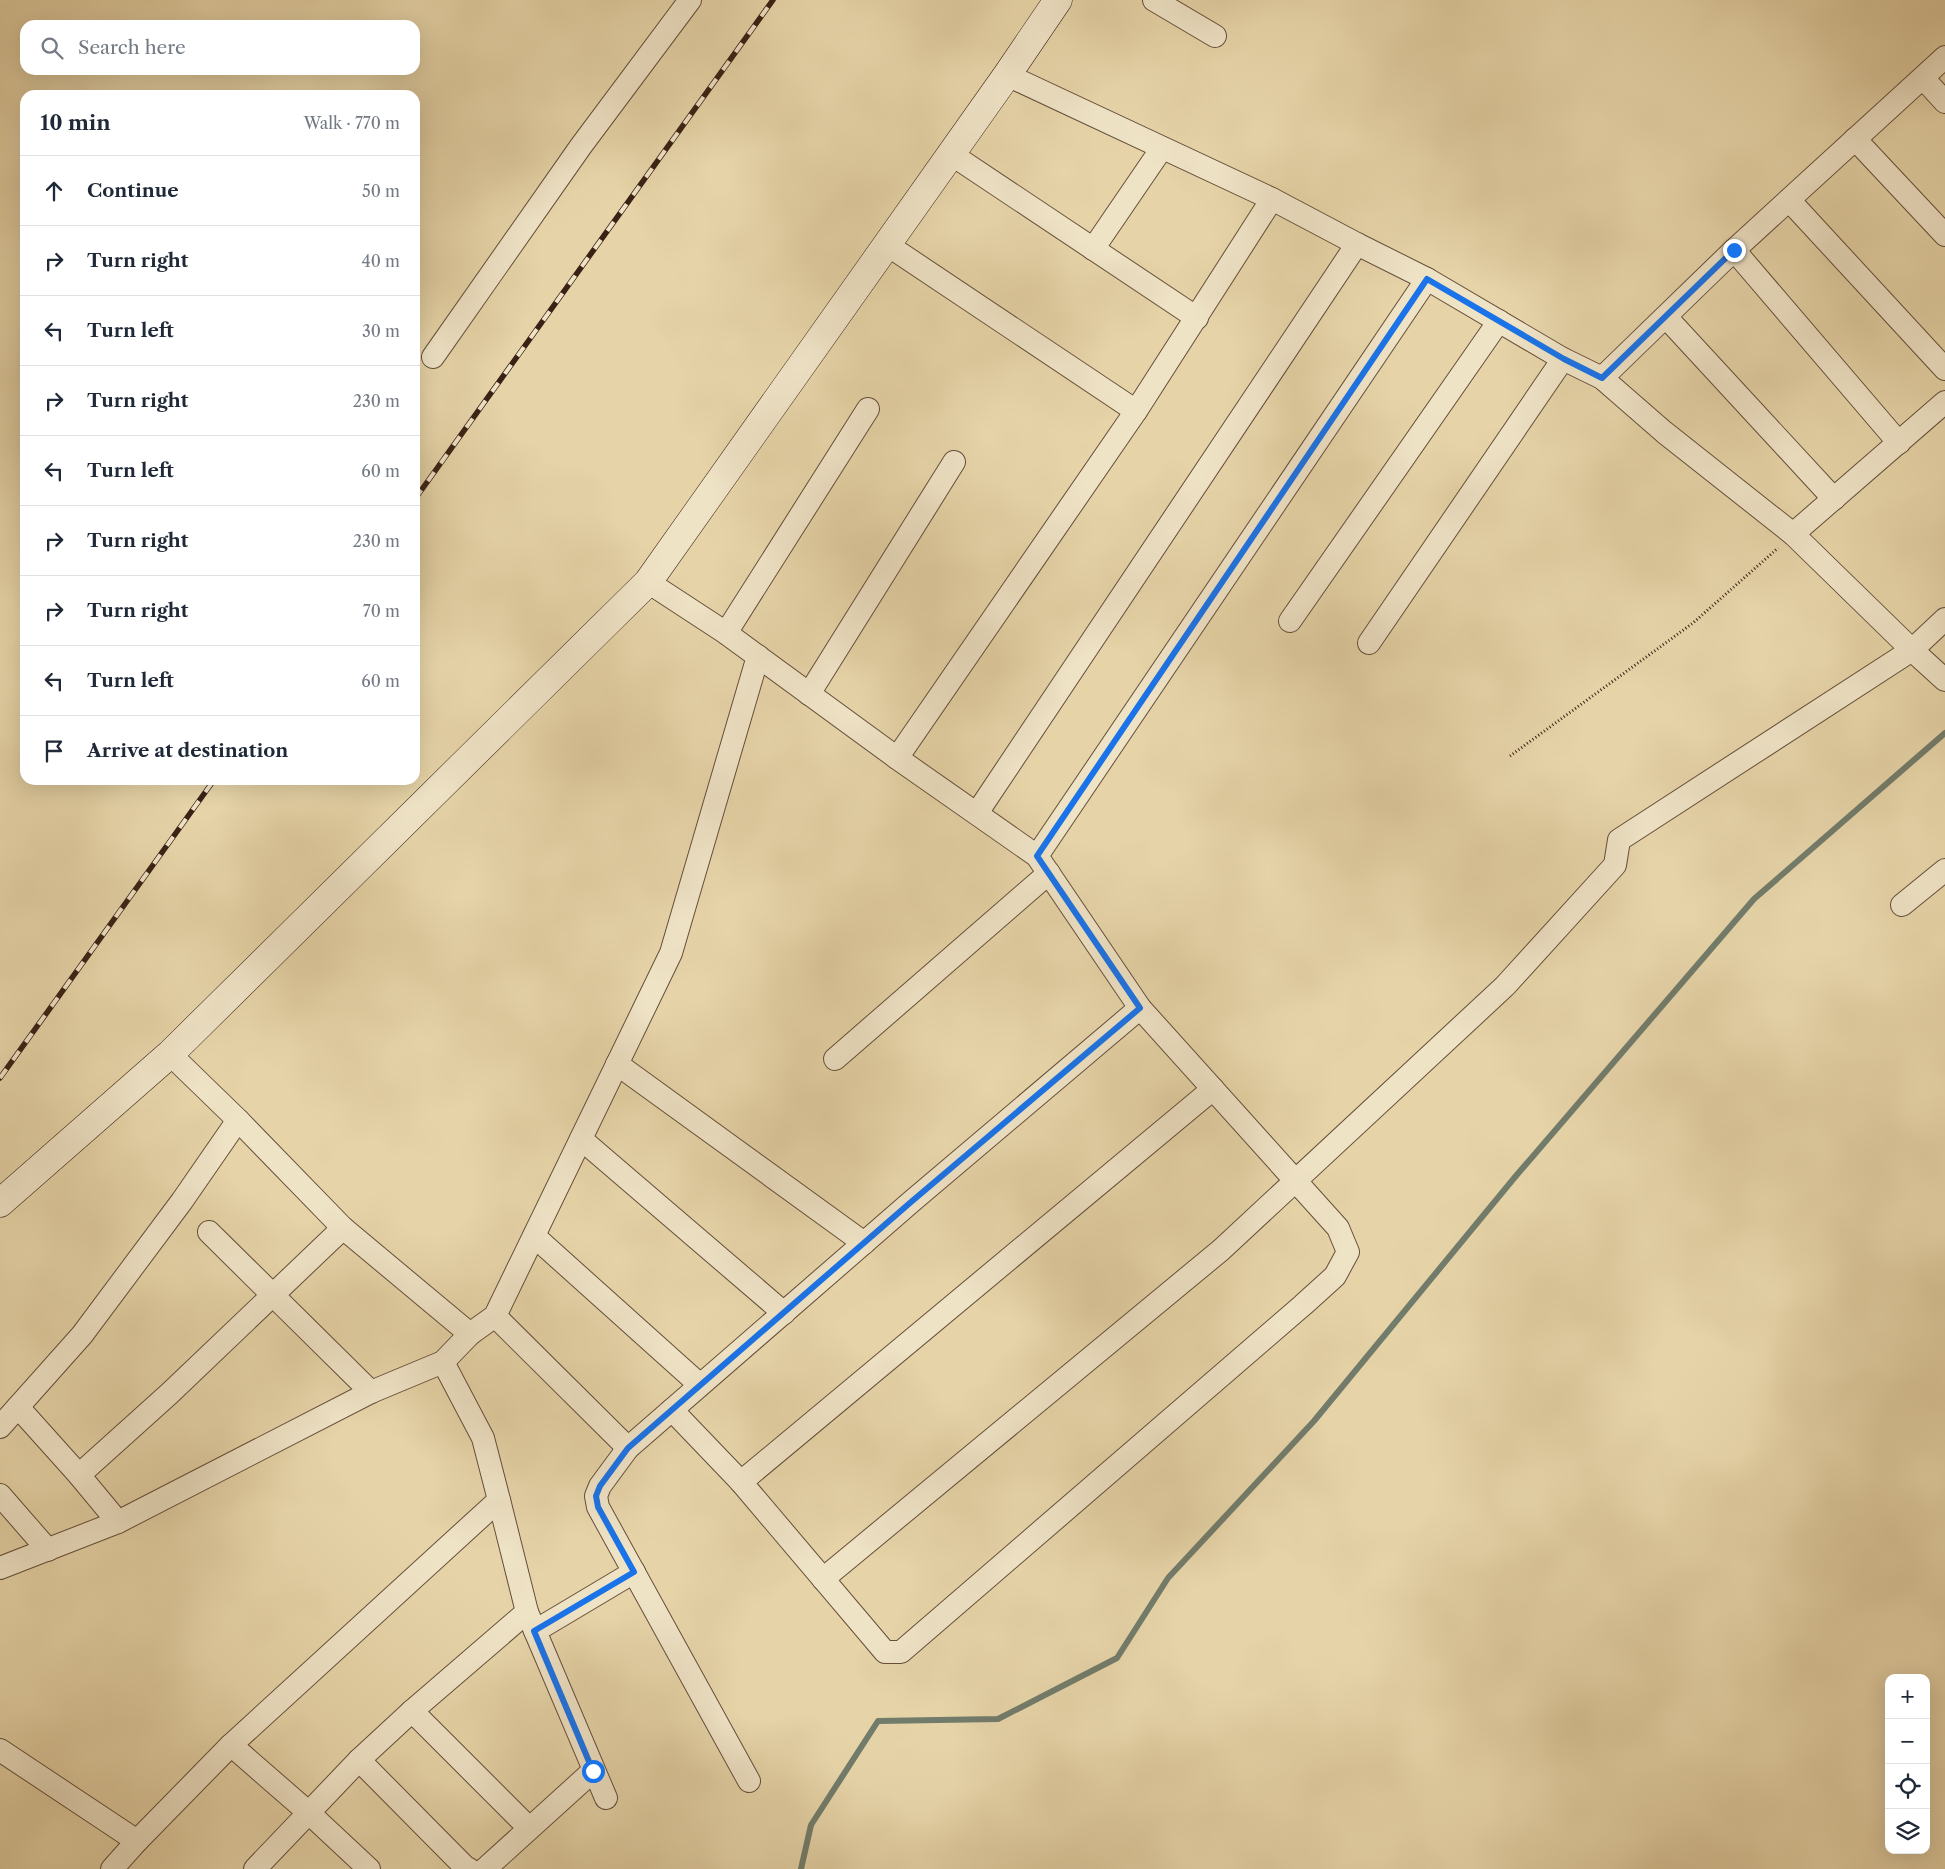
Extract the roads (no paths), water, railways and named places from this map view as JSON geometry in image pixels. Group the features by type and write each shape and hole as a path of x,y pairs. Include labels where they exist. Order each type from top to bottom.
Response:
{"street":[{"path":"433,357 581,146 690,0"},
{"path":"0,1203 170,1054 648,582 1007,75 1058,0"},
{"path":"1154,0 1215,36"},
{"path":"1602,378 1734,250 1945,57"},
{"path":"1007,75 1272,199 1427,279 1564,359 1602,378 1664,432 1793,534 1945,680"},
{"path":"1923,78 1945,102"},
{"path":"1855,139 1945,235"},
{"path":"1093,249 1162,148"},
{"path":"951,154 1197,318"},
{"path":"897,758 1136,411 1272,199"},
{"path":"1789,200 1945,369"},
{"path":"886,244 1136,411"},
{"path":"977,813 1357,244"},
{"path":"1734,250 1899,442"},
{"path":"835,1059 1043,864 1427,279"},
{"path":"1666,317 1834,499"},
{"path":"1290,621 1499,321"},
{"path":"1369,643 1564,359"},
{"path":"1793,534 1945,402"},
{"path":"726,634 868,409"},
{"path":"809,694 954,462"},
{"path":"648,582 758,656 897,758 977,813 1043,864 1140,1008 1338,1228 1348,1252 1335,1276 1303,1306 901,1652 885,1652 741,1482 672,1410"},
{"path":"823,1578 1221,1250 1295,1182 1505,986 1615,865 1619,840 1912,650 1945,619"},
{"path":"0,1568 118,1522 371,1392 443,1362 470,1334 495,1316 671,953 758,656"},
{"path":"1902,905 1945,870"},
{"path":"749,1781 598,1507 596,1496 600,1486 628,1448 864,1243 1140,1008"},
{"path":"170,1054 238,1120 343,1228 470,1334"},
{"path":"617,1064 864,1243"},
{"path":"741,1482 1212,1089"},
{"path":"0,1428 82,1335 182,1201 238,1120"},
{"path":"581,1139 784,1313"},
{"path":"79,1475 273,1296 343,1228"},
{"path":"209,1232 371,1392"},
{"path":"534,1236 700,1385"},
{"path":"495,1316 628,1448"},
{"path":"443,1362 483,1438 531,1622 606,1798"},
{"path":"18,1407 118,1522"},
{"path":"0,1495 48,1550"},
{"path":"112,1869 231,1745 499,1500"},
{"path":"255,1869 359,1760 412,1711 531,1622 634,1572"},
{"path":"412,1711 529,1828"},
{"path":"231,1745 309,1813 369,1869"},
{"path":"0,1750 137,1841"},
{"path":"359,1760 469,1869"},
{"path":"485,1869 593,1771"}],"waterway":[{"path":"801,1869 811,1825 878,1721 998,1719 1117,1658 1168,1578 1314,1421 1515,1177 1754,899 1945,733"}],"railway":[{"path":"420,492 773,0"},
{"path":"0,1078 210,785"}]}
